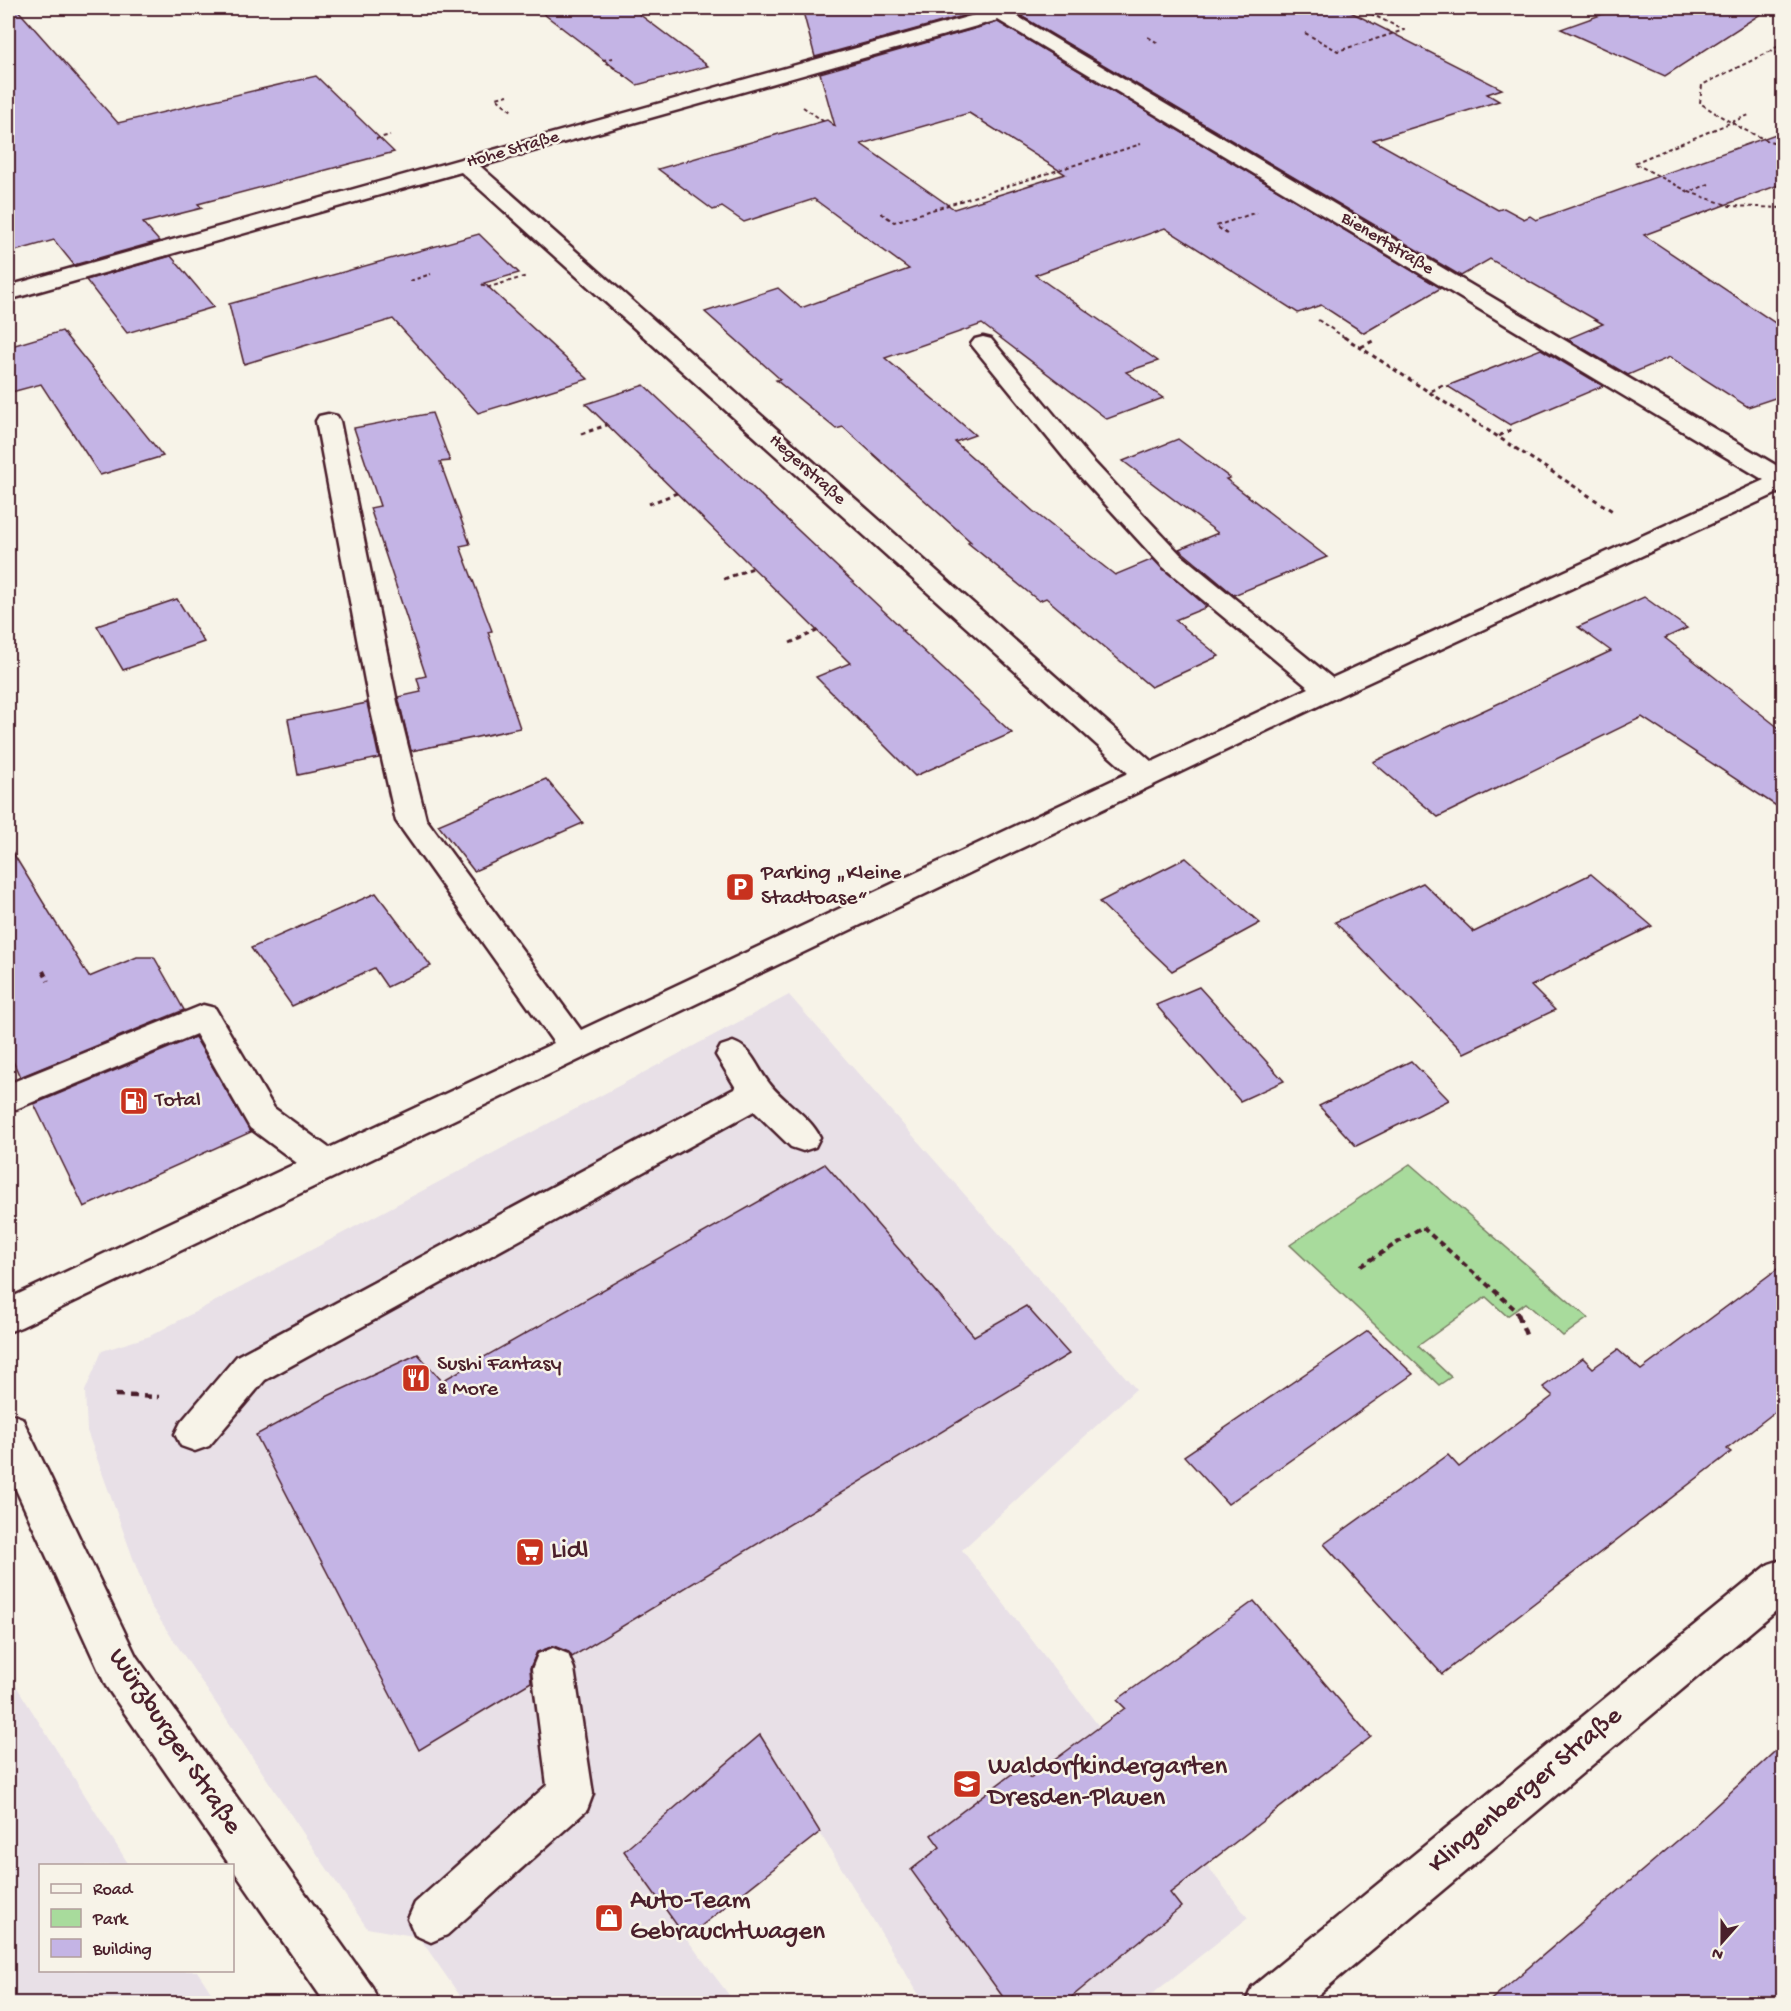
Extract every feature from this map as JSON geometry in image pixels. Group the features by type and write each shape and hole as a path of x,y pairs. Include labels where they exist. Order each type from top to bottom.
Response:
{"street":[{"name":"Bienertstraße","path":"1003,9 1193,128 1784,480"},
{"name":"Hohe Straße","path":"8,293 1003,9"},
{"name":"Hegerstraße","path":"465,164 1149,775"},
{"path":"983,344 1083,465 1171,560 1329,690"},
{"path":"328,421 383,702 411,821 576,1047"},
{"path":"8,1316 1329,690 1784,480"},
{"path":"8,1097 16,1096 203,1017 262,1118 326,1165"},
{"path":"733,1054 757,1093 803,1137"},
{"path":"195,1434 251,1368 757,1093"},
{"name":"Würzburger Straße","path":"8,1430 121,1671 355,2004"},
{"name":"Klingenberger Straße","path":"1269,2004 1784,1578"},
{"path":"431,1919 571,1794 553,1669"}],"path":[{"path":"1305,33 1338,51 1404,30 1359,8"},
{"path":"1148,37 1158,43"},
{"path":"1784,42 1771,51 1702,85 1700,103 1714,114 1776,144 1784,144"},
{"path":"1771,51 1784,55"},
{"path":"1749,115 1634,163 1689,192 1730,206 1784,208"},
{"path":"881,213 894,222 1193,128"},
{"path":"375,139 390,135"},
{"path":"1088,157 1092,160"},
{"path":"1689,192 1709,184"},
{"path":"410,281 431,274"},
{"path":"1318,320 1616,513"},
{"path":"1360,347 1375,340"},
{"path":"1430,392 1445,384"},
{"path":"581,434 607,424"},
{"path":"1498,436 1514,428"},
{"path":"649,504 677,494"},
{"path":"724,579 753,568"},
{"path":"790,643 817,631"},
{"path":"43,971 48,981"},
{"path":"1361,1266 1422,1227 1516,1310 1528,1340"},
{"path":"115,1395 162,1397"}],"shaded area":[{"path":"789,995 1136,1389 962,1550 1248,1918 1141,2003 924,2003 760,1735 686,1938 735,2003 465,2003 419,1937 367,1928 150,1605 87,1431 85,1391 102,1351 150,1336"},
{"path":"8,1673 128,1864 39,1864 39,1972 198,1972 218,2003 8,2003"}],"green space":[{"path":"1410,1164 1588,1318 1563,1336 1526,1303 1507,1316 1486,1297 1418,1346 1451,1377 1439,1385 1290,1245"}],"building":[{"path":"8,8 16,8 118,123 316,76 394,152 198,204 202,208 143,223 159,241 74,265 54,240 8,253"},
{"path":"536,8 631,8 708,66 637,85"},
{"path":"802,8 980,8 981,11 815,57"},
{"path":"1030,8 1343,8 1502,89 1487,94 1499,101 1373,140 1498,210 1504,208 1524,219 1530,216 1536,220 1784,131 1784,183 1644,235 1784,329 1784,395 1748,407 1670,357 1628,375 1567,339 1603,324 1490,259 1461,276 1021,16"},
{"path":"1620,8 1770,8 1665,76 1561,29"},
{"path":"998,22 1441,288 1364,333 1321,305 1298,313 1165,228 1035,275 1158,361 1126,372 1163,398 1107,419 982,324 885,358 975,435 955,442 1033,511 1115,575 1153,559 1207,607 1175,620 1219,656 1151,687 1046,598 1039,601 968,543 971,542 843,427 836,429 776,380 780,379 705,312 778,288 801,308 909,269 814,199 744,222 722,207 713,210 658,169 827,120 835,126 820,73","holes":["969,113 1065,174 954,209 861,144"]},
{"path":"479,234 519,273 484,283 588,379 478,413 393,319 244,364 229,304"},
{"path":"171,256 214,307 127,333 86,280"},
{"path":"62,331 163,456 100,475 41,384 8,393 8,347"},
{"path":"1541,349 1603,386 1510,425 1447,386"},
{"path":"644,385 1012,733 915,776 816,677 850,663 586,404"},
{"path":"432,413 450,461 440,462 470,544 460,546 492,631 488,632 520,728 411,751 398,697 421,692 417,678 426,676 370,508 380,506 354,428"},
{"path":"1178,439 1327,557 1234,595 1179,549 1218,533 1123,461"},
{"path":"1644,597 1687,628 1665,638 1784,732 1784,811 1642,717 1438,817 1373,762 1611,651 1578,627"},
{"path":"177,599 204,642 123,670 97,626"},
{"path":"367,703 379,758 298,775 288,719"},
{"path":"546,779 583,823 474,871 438,825"},
{"path":"8,845 89,977 137,957 154,957 184,1010 20,1077 8,1050"},
{"path":"1186,858 1260,923 1172,971 1099,902"},
{"path":"1591,874 1652,926 1531,986 1555,1010 1464,1053 1335,922 1423,883 1474,932"},
{"path":"376,893 431,966 387,987 374,968 292,1006 251,948"},
{"path":"1199,987 1284,1081 1240,1101 1156,1005"},
{"path":"195,1037 251,1132 84,1207 34,1104"},
{"path":"1411,1061 1449,1100 1356,1146 1319,1106"},
{"name":"Lidl","path":"825,1164 974,1336 1026,1306 1069,1354 572,1657 569,1652 554,1646 537,1652 530,1668 531,1682 419,1750 256,1435 328,1396 418,1354 442,1381"},
{"path":"1784,1264 1784,1405 1727,1449 1731,1452 1442,1674 1324,1544 1448,1455 1459,1467 1553,1396 1543,1387 1583,1358 1593,1368 1618,1350 1641,1370"},
{"path":"1368,1331 1413,1374 1228,1504 1184,1456"},
{"path":"1254,1601 1371,1737 1170,1893 1181,1907 1063,2004 1008,2004 911,1870 940,1847 931,1835 1021,1767 1030,1778 1125,1708 1117,1700"},
{"path":"760,1735 820,1832 686,1938 624,1851"},
{"path":"1784,1743 1784,2004 1486,2004 1684,1835"}],"place":[{"name":"Parking „Kleine Stadtoase“","path":"740,887"},
{"name":"Total","path":"134,1101"},
{"name":"Sushi Fantasy & More","path":"416,1378"},
{"name":"Lidl","path":"530,1552"},
{"name":"Waldorfkindergarten Dresden-Plauen","path":"967,1784"},
{"name":"Auto-Team Gebrauchtwagen","path":"609,1918"}]}
